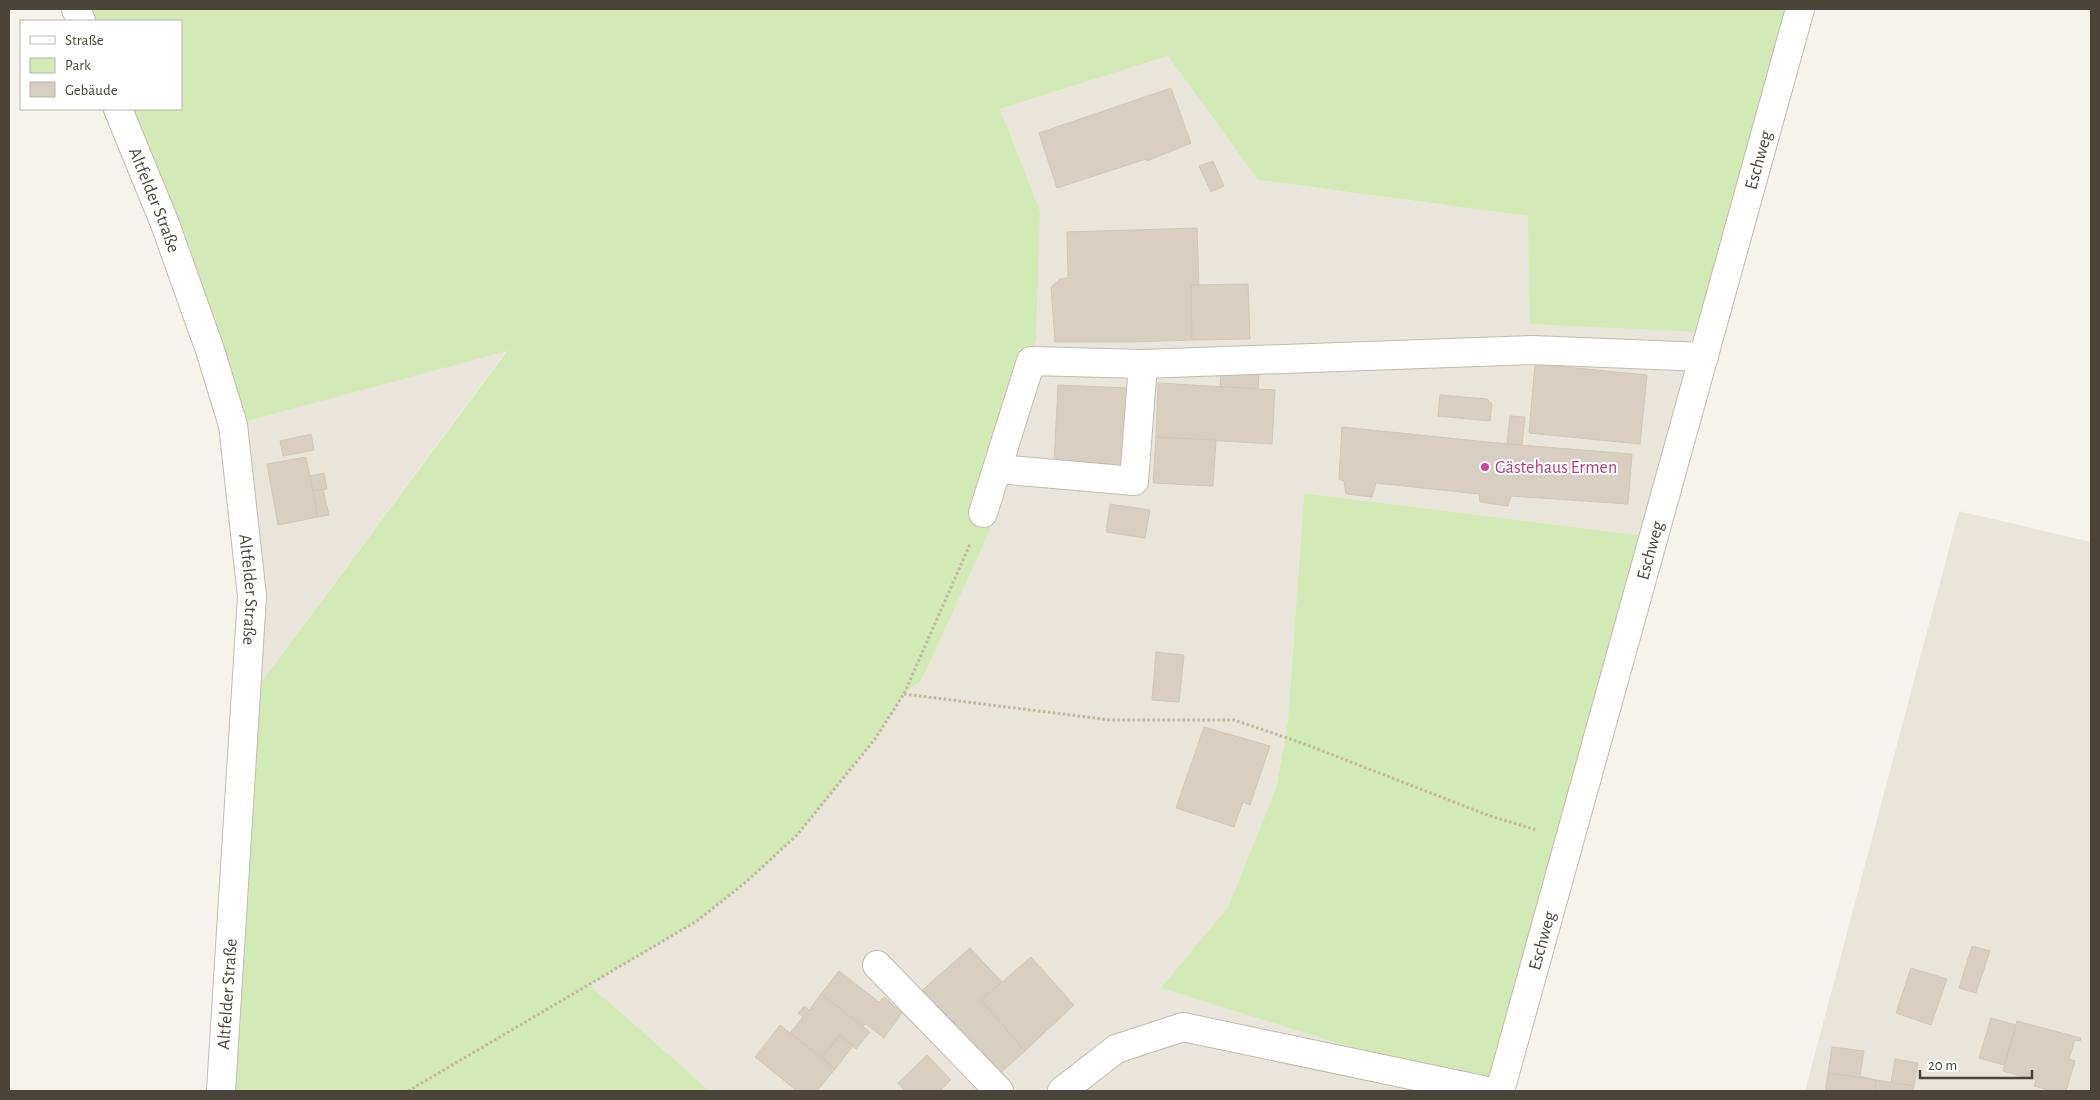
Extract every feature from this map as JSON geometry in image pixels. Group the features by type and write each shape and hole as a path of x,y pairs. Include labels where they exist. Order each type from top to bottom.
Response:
{"street":[{"name":"Eschweg","path":"1500,1091 1568,840 1800,9"},
{"name":"Altfelder Straße","path":"118,110 165,224 210,350 233,425 251,586 252,596 221,1091"},
{"path":"983,513 1030,361 1143,364 1532,350 1704,357"},
{"path":"998,469 1134,481 1143,364"},
{"path":"877,965 999,1091"},
{"path":"1062,1091 1116,1049 1183,1027 1487,1091"}],"path":[{"path":"408,1091 696,921 746,882 797,835 875,739 904,694 983,513"},
{"path":"904,694 1110,720 1234,720 1302,743 1490,816 1568,840"}],"shaded area":[{"path":"1168,56 1258,180 1528,216 1703,332 1652,537 1304,493 1288,721 1276,789 1228,907 1162,988 1491,1091 710,1091 588,985 697,921 746,882 797,835 875,739 904,694 921,681 1040,211 1000,109"},
{"path":"507,350 245,704 233,425"},
{"path":"1959,511 2091,542 2091,1091 1805,1091"}],"green space":[{"path":"76,9 1803,9 1703,332 1530,324 1528,216 1258,180 1168,56 1000,109 1040,211 1036,338 989,532 921,681 904,694 875,739 797,835 746,882 697,921 589,985 710,1091 221,1091 245,704 507,351 233,425 118,110 182,110 182,20 81,20"},
{"path":"1304,493 1652,537 1491,1091 1161,988 1228,907 1276,789 1288,721"}],"building":[{"path":"1171,88 1191,143 1147,161 1146,159 1057,188 1039,133"},
{"path":"1213,161 1224,186 1211,192 1199,166"},
{"path":"1197,228 1199,285 1191,285 1192,340 1055,342 1051,287 1060,279 1068,278 1067,232"},
{"path":"1248,284 1250,339 1192,340 1191,285"},
{"name":"Gästehaus Ermen","path":"1535,364 1647,375 1640,444 1529,433"},
{"path":"1221,370 1259,372 1258,389 1220,387"},
{"path":"1158,383 1275,390 1272,444 1156,437"},
{"path":"1058,385 1129,388 1125,468 1054,464"},
{"path":"1440,395 1487,399 1492,404 1490,421 1438,416"},
{"path":"1510,416 1525,417 1522,445 1507,444"},
{"name":"Gästehaus Ermen","path":"1342,427 1507,444 1632,454 1628,504 1511,496 1508,506 1480,502 1479,494 1376,483 1372,497 1346,494 1344,481 1339,479"},
{"path":"311,434 314,450 283,456 280,441"},
{"path":"1156,437 1216,440 1213,486 1153,483"},
{"path":"306,457 318,517 278,525 267,464"},
{"path":"324,473 327,489 313,491 310,476"},
{"path":"323,489 329,515 318,517 313,491"},
{"path":"1110,504 1150,510 1145,538 1106,532"},
{"path":"1156,652 1184,655 1179,702 1152,700"},
{"path":"1204,727 1270,746 1250,805 1243,802 1234,827 1176,808"},
{"path":"1972,946 1990,951 1976,993 1959,988"},
{"path":"970,948 1002,982 981,1000 1025,1051 996,1077 920,992"},
{"path":"1031,957 1074,1005 1025,1051 981,1000"},
{"path":"1911,968 1947,979 1931,1025 1896,1013"},
{"path":"839,971 879,1002 884,997 902,1013 884,1038 866,1024 862,1026 821,994"},
{"path":"821,994 870,1032 856,1049 840,1035 822,1057 790,1033 803,1017 798,1013 804,1006 809,1010"},
{"path":"1991,1018 2016,1025 2004,1065 1979,1058"},
{"path":"2017,1021 2081,1038 2080,1041 2075,1040 2069,1059 2075,1061 2066,1091 2052,1091 2034,1086 2036,1080 2003,1071"},
{"path":"780,1025 835,1069 817,1091 797,1091 755,1057"},
{"path":"840,1035 853,1046 835,1069 822,1057"},
{"path":"1832,1047 1864,1051 1860,1076 1876,1080 1828,1073"},
{"path":"927,1055 951,1080 940,1091 905,1091 898,1083"},
{"path":"1895,1059 1918,1063 1914,1086 1891,1083"},
{"path":"1828,1073 1876,1080 1875,1091 1825,1091"},
{"path":"1876,1080 1914,1086 1913,1091 1875,1091"}],"place":[{"name":"Gästehaus Ermen","path":"1485,467"}]}
